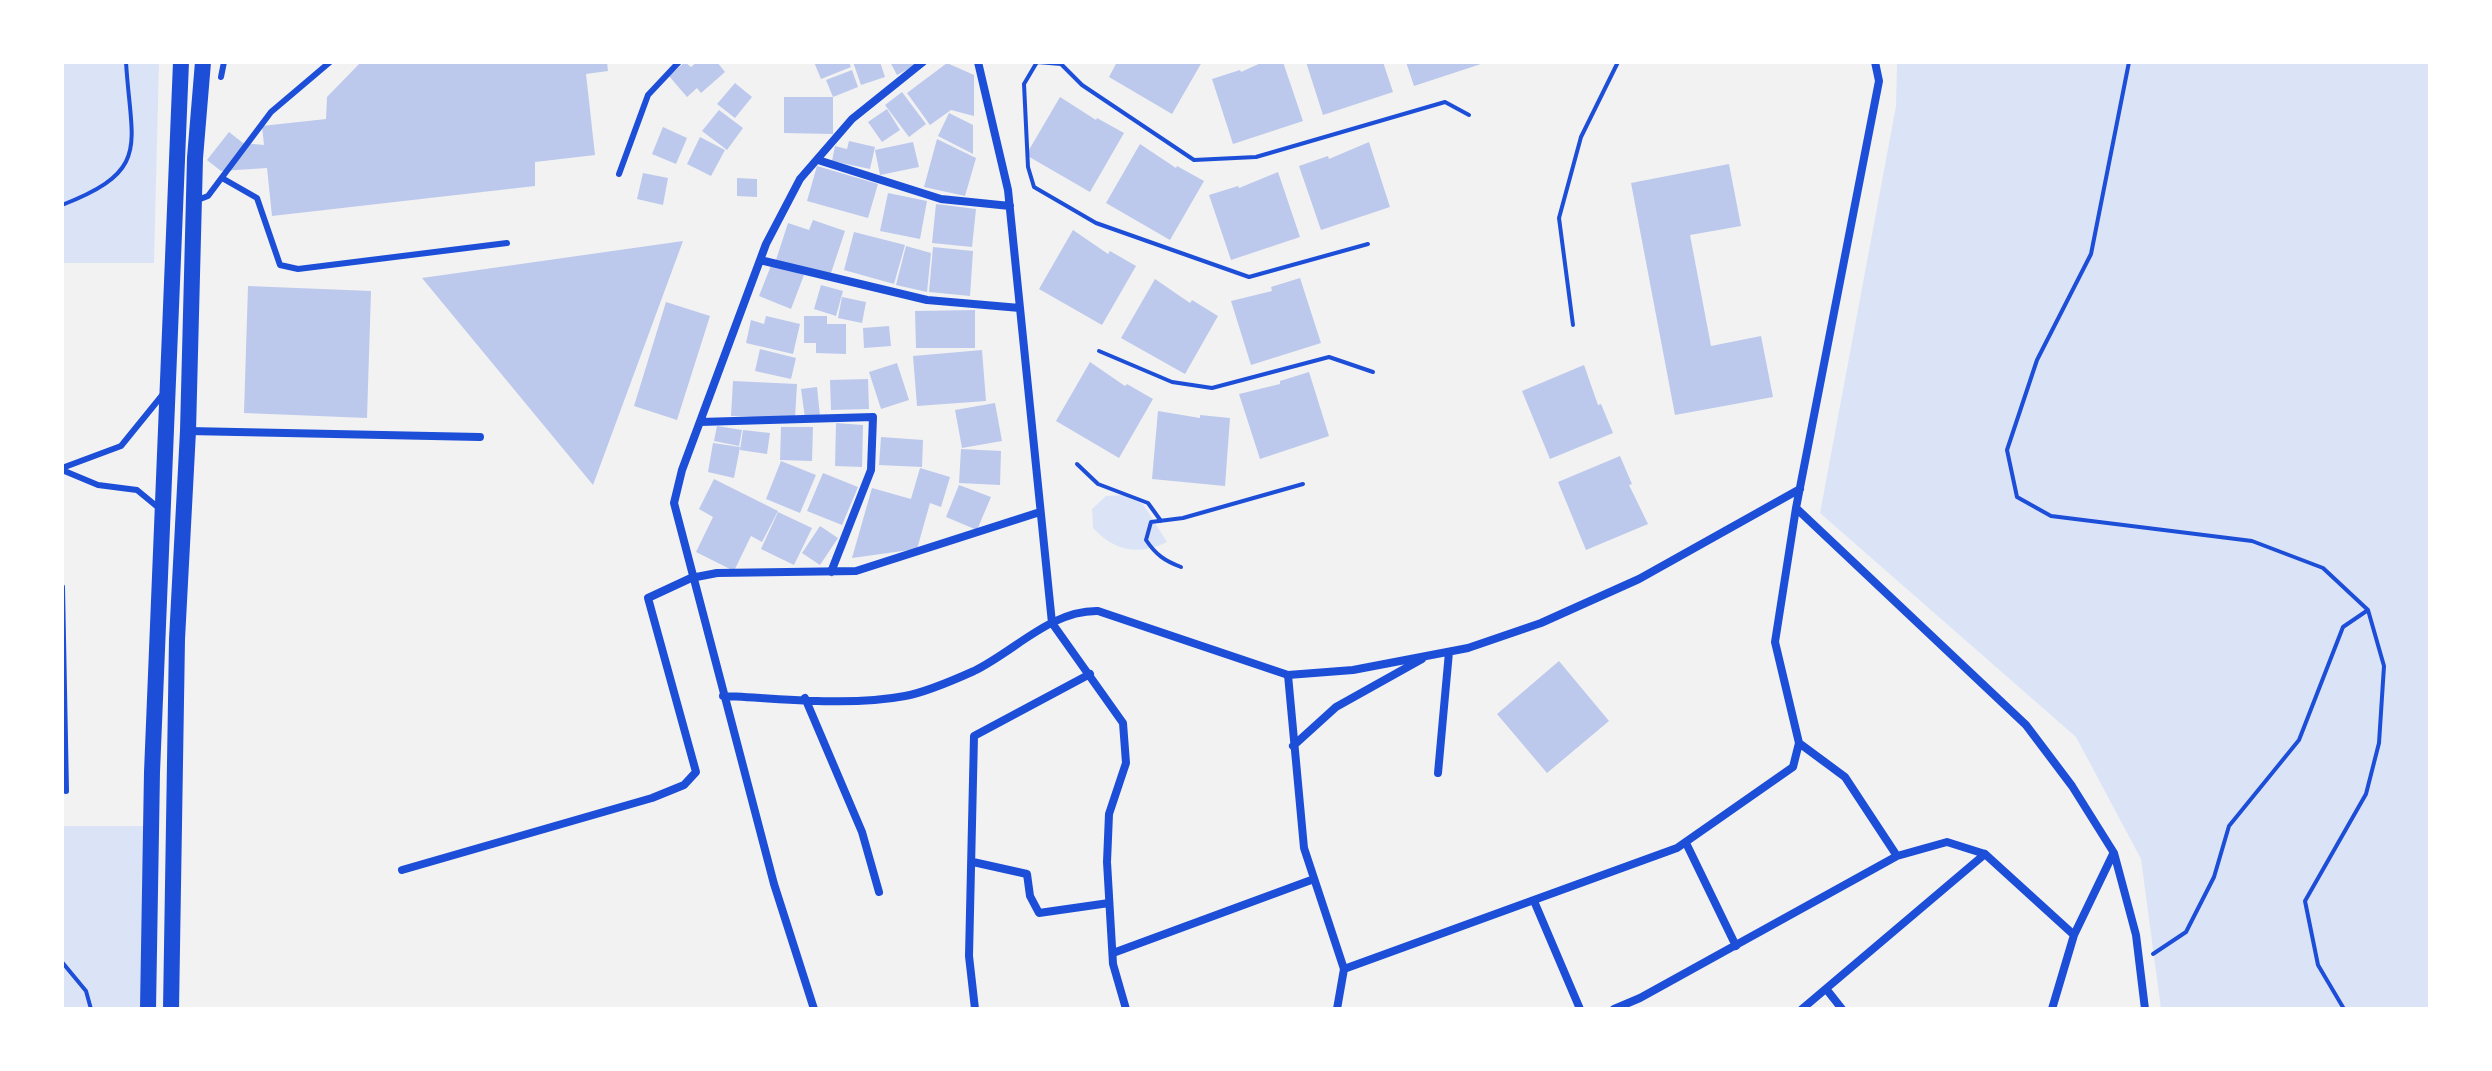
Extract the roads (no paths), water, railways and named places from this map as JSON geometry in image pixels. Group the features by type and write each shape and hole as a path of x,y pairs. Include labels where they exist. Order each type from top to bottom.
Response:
{"main road":[{"path":"148,1009 166,390 181,62"},
{"path":"171,1009 177,639 188,431 194,201 203,62"}],"street":[{"path":"814,1009 774,884 691,578 674,503 700,422 760,260 800,179 852,119 923,62"},
{"path":"978,62 1010,206 1052,623 1123,723 1126,763 1109,814 1109,903 1113,953 1126,1009"},
{"path":"1344,969 1686,843 1793,767 1799,743 1775,642 1796,508 1879,81 1875,62"},
{"path":"818,160 941,199 1010,206"},
{"path":"760,260 927,300 1020,308"},
{"path":"700,422 873,417 871,470 831,572"},
{"path":"188,431 480,437"},
{"path":"723,696 906,696 975,670 1052,623 1084,611 1098,611 1288,675 1353,670 1449,652 1541,623 1639,579 1800,489"},
{"path":"1796,508 2026,725 2072,786 2114,853 2140,959 2145,1009"},
{"path":"402,870 652,798 684,785 696,772 648,598 691,578 717,573 856,571 1040,512"},
{"path":"1438,773 1449,652"},
{"path":"1293,746 1336,707 1430,655"},
{"path":"975,1009 969,956 974,736 1090,674"},
{"path":"1288,675 1304,848 1344,969 1337,1009"},
{"path":"805,698 862,832 879,892"},
{"path":"1799,743 1845,777 1897,856"},
{"path":"1614,1009 1736,946 1897,856 1947,842 1985,854 2074,935"},
{"path":"1686,843 1736,946"},
{"path":"2052,1009 2074,935 2114,853"},
{"path":"1802,1009 1985,854"},
{"path":"973,862 1027,874 1030,896 1039,913 1109,903"},
{"path":"1113,953 1314,879"},
{"path":"1534,901 1580,1009"},
{"path":"1827,990 1842,1009"}],"lane":[{"path":"221,77 224,62"},
{"path":"194,201 208,196 271,112 330,62"},
{"path":"619,174 648,95 679,62"},
{"path":"222,178 257,198 280,265 298,269 507,243"},
{"path":"62,469 121,446 166,390"},
{"path":"62,469 98,485 137,490 162,511"},
{"path":"62,587 66,791"}]}
